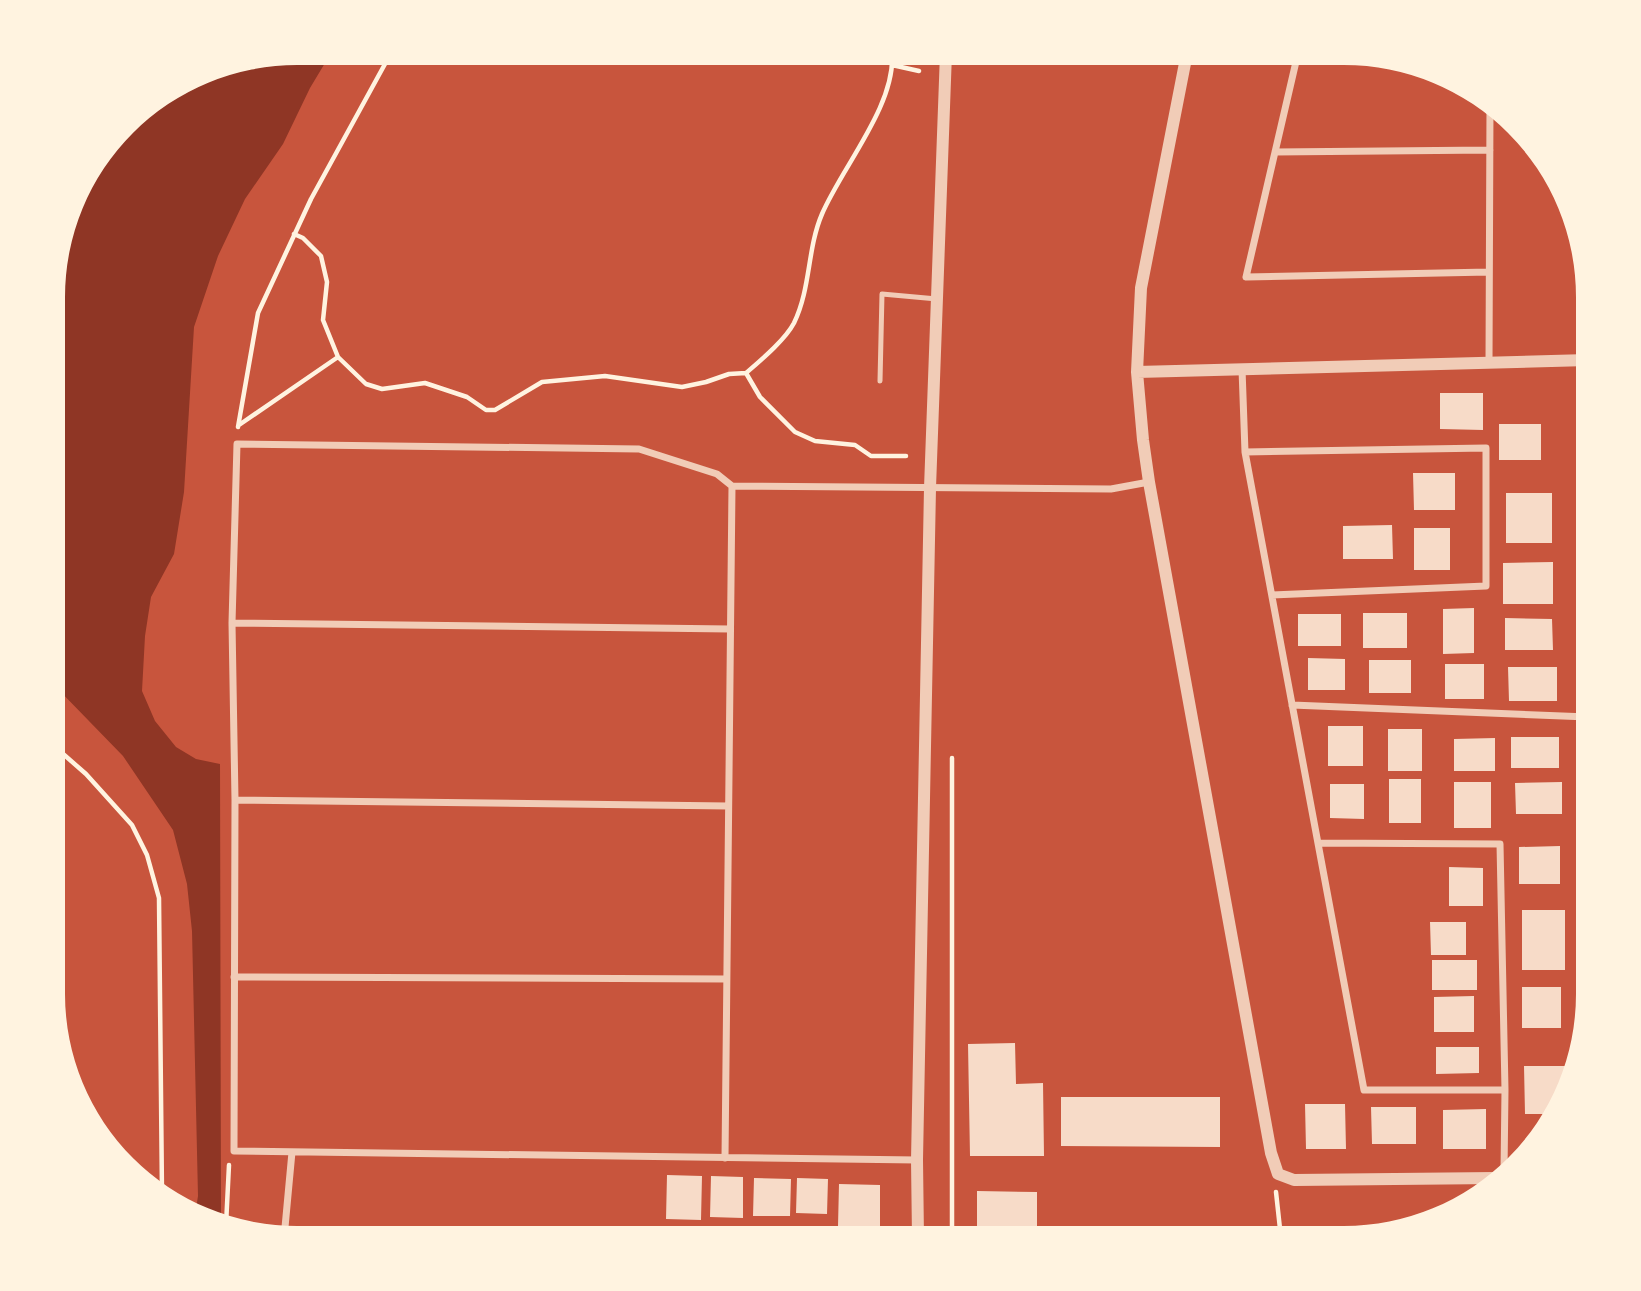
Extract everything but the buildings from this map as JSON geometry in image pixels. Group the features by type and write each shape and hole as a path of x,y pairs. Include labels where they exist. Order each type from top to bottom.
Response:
{"street":[{"path":"918,1226 930,488 946,65"},
{"path":"1185,65 1141,288 1137,372 1149,482 1271,1153 1278,1174 1294,1180 1485,1178"},
{"path":"1295,65 1246,277 1489,272"},
{"path":"1489,363 1490,117"},
{"path":"1275,152 1490,150"},
{"path":"1137,372 1576,360"},
{"path":"1242,369 1245,452 1364,1090 1505,1090"},
{"path":"917,1160 234,1151 235,800 232,623 237,444 639,449 717,474 732,486 1111,489 1149,482"},
{"path":"1245,452 1486,448 1486,586 1272,595"},
{"path":"725,1158 732,486"},
{"path":"232,623 730,629"},
{"path":"1292,705 1576,717"},
{"path":"235,800 728,806"},
{"path":"1318,843 1500,844 1504,1162"},
{"path":"234,977 726,979"},
{"path":"285,1226 292,1152"}],"lane":[{"path":"880,381 882,294 937,299"}],"path":[{"path":"237,444 258,313 311,198 384,65"},
{"path":"294,234 303,238 321,256 327,282 323,320 338,358 366,384 382,389 425,383 467,397 486,410 495,410 542,382 605,376 682,387 729,374 746,373 793,325 806,290 815,233 822,212 876,114 892,65 919,71"},
{"path":"238,426 338,358"},
{"path":"746,373 760,397 795,432 815,442 855,445 871,456 906,456"},
{"path":"65,756 86,774 132,825 147,855 159,898 162,1182"},
{"path":"951,758 952,1226"},
{"path":"226,1215 227,1170 234,1151"},
{"path":"1278,1174 1275,1199 1279,1226"}],"shaded area":[{"path":"282,65 324,65 283,144 245,199 218,256 194,327 184,492 174,554 151,597 145,636 142,691 155,721 176,747 196,759 220,764 221,1213 197,1203 192,931 187,884 173,830 123,756 65,696 65,297 73,237 82,208 104,168 144,122 168,104 208,82 252,69"}]}
